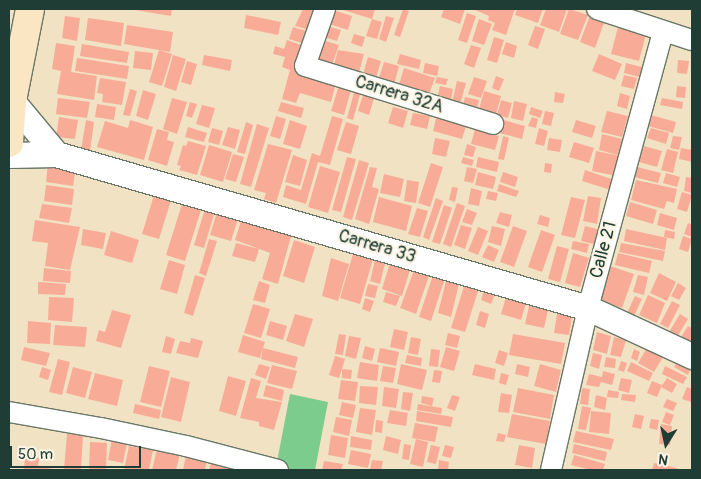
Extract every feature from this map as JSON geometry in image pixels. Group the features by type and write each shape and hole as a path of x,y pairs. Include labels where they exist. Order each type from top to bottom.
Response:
{"main road":[{"path":"11,120 30,9"}],"street":[{"name":"Carrera 32A","path":"325,9 305,66 493,124"},
{"path":"597,9 692,40"},
{"name":"Calle 21","path":"551,470 588,308 663,32"},
{"path":"11,120 56,154"},
{"name":"Carrera 33","path":"9,155 56,154 588,308 692,356"},
{"path":"9,412 101,428 186,446 278,470"}],"green space":[{"path":"290,394 328,402 315,470 291,470 276,467"}],"building":[{"path":"129,9 172,9 171,16"},
{"path":"303,9 317,9 310,30 295,26"},
{"path":"330,9 352,16 348,30 326,23"},
{"path":"340,9 375,9 372,19"},
{"path":"403,9 409,11 400,37 394,35"},
{"path":"444,9 465,9 460,24 441,17"},
{"path":"473,9 515,9 506,35 492,30 495,23 488,20 489,16"},
{"path":"517,9 543,9 538,23 515,15"},
{"path":"546,9 567,9 559,32 540,25"},
{"path":"569,9 588,15 578,40 560,34"},
{"path":"467,13 476,16 467,43 458,40"},
{"path":"246,15 281,22 278,35 244,28"},
{"path":"65,16 80,18 77,41 62,38"},
{"path":"386,16 394,18 386,42 379,39"},
{"path":"88,18 124,23 121,46 85,40"},
{"path":"589,18 604,23 595,48 580,42"},
{"path":"372,19 382,22 377,39 366,36"},
{"path":"479,19 492,24 484,45 472,41"},
{"path":"127,25 173,32 170,52 124,44"},
{"path":"327,26 341,30 337,41 324,37"},
{"path":"535,26 545,29 538,49 528,45"},
{"path":"293,27 312,33 308,45 289,39"},
{"path":"618,27 646,34 639,61 611,54"},
{"path":"354,34 365,37 362,47 351,43"},
{"path":"494,37 504,40 497,63 487,60"},
{"path":"287,40 304,46 295,71 336,83 331,102 300,93 296,103 282,99 290,70 282,67 285,57 273,54 275,46 284,49"},
{"path":"322,40 339,45 331,68 314,63"},
{"path":"506,42 517,46 514,58 502,54"},
{"path":"56,43 75,46 71,72 97,76 94,100 57,94 61,71 52,69"},
{"path":"82,44 129,52 127,63 80,56"},
{"path":"471,45 481,48 474,68 464,64"},
{"path":"159,50 172,54 162,86 149,82"},
{"path":"338,50 364,54 358,76 333,69"},
{"path":"135,51 153,53 151,70 133,68"},
{"path":"400,54 421,60 419,69 397,64"},
{"path":"599,54 622,64 615,80 592,71"},
{"path":"173,55 186,59 176,91 164,87"},
{"path":"204,55 232,60 230,71 202,65"},
{"path":"368,57 381,61 374,85 361,81"},
{"path":"77,58 129,66 127,79 75,71"},
{"path":"678,60 689,61 687,74 677,73"},
{"path":"187,61 197,64 191,85 181,82"},
{"path":"384,62 399,66 394,85 378,81"},
{"path":"425,63 439,66 437,76 423,73"},
{"path":"626,63 646,68 643,78 624,73"},
{"path":"404,68 435,78 428,97 398,88"},
{"path":"624,75 637,78 634,89 621,86"},
{"path":"496,76 504,79 499,91 492,88"},
{"path":"437,77 448,79 446,85 435,83"},
{"path":"474,77 487,81 481,98 468,94"},
{"path":"100,78 126,82 122,105 102,102 103,94 97,93"},
{"path":"457,81 466,83 460,105 452,103"},
{"path":"340,82 352,86 344,115 331,111"},
{"path":"440,86 453,89 450,106 436,103"},
{"path":"677,86 686,87 685,98 676,97"},
{"path":"130,89 137,91 130,116 123,115"},
{"path":"355,89 361,91 353,120 347,118"},
{"path":"143,90 156,94 148,120 136,116"},
{"path":"484,91 501,96 495,118 478,113"},
{"path":"364,92 375,95 369,115 358,111"},
{"path":"555,92 565,94 563,103 554,102"},
{"path":"620,93 630,96 627,109 617,106"},
{"path":"465,97 479,100 476,113 462,109"},
{"path":"58,98 90,102 87,118 56,114"},
{"path":"172,98 187,102 177,134 163,129"},
{"path":"662,98 683,102 682,109 660,105"},
{"path":"501,100 512,103 508,118 497,115"},
{"path":"514,101 527,104 523,121 511,118"},
{"path":"190,102 197,104 192,118 186,116"},
{"path":"281,102 304,108 301,118 278,111"},
{"path":"97,104 116,107 114,120 95,117"},
{"path":"202,105 215,108 209,128 196,124"},
{"path":"393,107 408,111 403,128 388,123"},
{"path":"531,107 543,111 540,118 529,114"},
{"path":"545,111 554,113 551,126 542,124"},
{"path":"607,111 628,116 622,137 601,132"},
{"path":"413,113 430,116 427,129 410,125"},
{"path":"437,115 467,123 462,139 433,131"},
{"path":"651,115 676,122 673,133 648,126"},
{"path":"276,116 286,119 280,139 270,136"},
{"path":"332,116 343,119 330,165 318,162 306,204 283,197 286,185 301,190 312,153 320,156"},
{"path":"59,117 78,120 75,139 56,137"},
{"path":"532,117 538,119 536,128 528,126"},
{"path":"500,119 525,126 522,139 496,132"},
{"path":"86,120 94,122 90,151 81,150"},
{"path":"130,120 153,127 144,160 97,147 105,121 128,128"},
{"path":"290,120 307,126 300,149 283,144"},
{"path":"576,120 596,126 592,138 572,132"},
{"path":"246,122 253,125 245,154 237,152"},
{"path":"346,122 359,126 351,154 337,150"},
{"path":"257,124 269,128 251,187 240,184"},
{"path":"188,127 207,133 204,142 185,137"},
{"path":"228,127 240,130 235,149 222,145"},
{"path":"212,128 223,131 219,145 208,142"},
{"path":"539,128 548,131 544,146 535,144"},
{"path":"651,128 669,133 666,144 647,138"},
{"path":"157,129 169,132 167,140 174,142 167,166 148,160"},
{"path":"475,129 499,136 495,150 471,144"},
{"path":"602,134 622,139 618,155 599,150"},
{"path":"503,136 509,138 504,160 498,159"},
{"path":"673,136 682,137 679,150 670,148"},
{"path":"435,138 450,141 446,157 432,154"},
{"path":"549,138 562,140 560,152 547,150"},
{"path":"188,141 206,146 197,175 179,170 181,166 177,165 183,145 186,146"},
{"path":"574,142 594,148 589,163 569,157"},
{"path":"268,144 292,150 276,203 264,199 266,193 254,190"},
{"path":"467,144 476,147 473,157 464,155"},
{"path":"209,145 232,152 223,182 200,175"},
{"path":"644,146 662,151 657,167 639,162"},
{"path":"681,148 692,150 692,162 679,159"},
{"path":"667,149 678,152 673,173 661,170"},
{"path":"596,151 621,156 617,176 592,171"},
{"path":"233,154 244,157 236,182 225,179"},
{"path":"293,155 307,160 300,186 285,182"},
{"path":"347,157 356,159 341,212 332,210"},
{"path":"463,157 474,160 472,166 461,163"},
{"path":"478,157 499,162 497,172 476,167"},
{"path":"359,160 369,163 352,220 343,217"},
{"path":"48,163 76,167 73,186 46,182"},
{"path":"431,163 443,167 430,207 418,203"},
{"path":"545,163 552,164 551,173 544,172"},
{"path":"320,166 340,172 328,213 308,207"},
{"path":"370,167 377,168 372,187 379,189 369,224 355,219"},
{"path":"467,167 477,169 473,183 464,181"},
{"path":"637,167 661,173 658,183 634,177"},
{"path":"585,170 614,180 611,190 582,181"},
{"path":"478,172 496,177 493,189 475,185"},
{"path":"503,172 518,177 515,187 500,182"},
{"path":"666,173 680,177 677,187 663,183"},
{"path":"384,174 404,179 400,197 380,193"},
{"path":"686,177 692,178 692,193 684,191"},
{"path":"407,180 419,182 416,203 404,201"},
{"path":"636,180 677,189 674,203 667,201 664,209 631,200"},
{"path":"499,184 519,191 516,197 497,191"},
{"path":"46,185 74,189 72,205 44,201"},
{"path":"452,187 458,188 455,202 449,200"},
{"path":"471,188 482,191 479,206 468,204"},
{"path":"488,191 498,193 496,201 486,199"},
{"path":"155,192 172,197 159,239 142,234"},
{"path":"682,192 692,195 687,212 677,209"},
{"path":"588,196 601,198 597,224 583,221"},
{"path":"379,197 412,206 406,231 373,222"},
{"path":"571,197 585,200 575,238 561,235"},
{"path":"436,198 443,201 429,240 423,237"},
{"path":"630,202 657,210 653,224 626,216"},
{"path":"457,203 465,206 451,247 443,244"},
{"path":"42,204 72,208 69,223 39,218"},
{"path":"182,204 201,210 185,261 166,255"},
{"path":"444,205 452,208 440,244 432,242"},
{"path":"417,208 428,211 420,237 408,234"},
{"path":"205,209 215,211 204,248 194,245"},
{"path":"467,209 477,213 472,225 462,222"},
{"path":"217,212 238,219 231,241 210,235"},
{"path":"500,212 512,215 509,227 496,223"},
{"path":"660,213 677,218 674,230 657,225"},
{"path":"540,215 550,218 548,227 537,224"},
{"path":"242,218 293,229 278,284 262,279 270,253 235,240"},
{"path":"35,220 80,227 70,270 45,266 48,243 32,241"},
{"path":"688,223 692,225 692,237 684,234"},
{"path":"461,225 472,228 465,249 454,245"},
{"path":"492,226 505,229 501,246 488,242"},
{"path":"513,226 527,231 514,267 500,262"},
{"path":"585,226 601,230 598,245 581,241"},
{"path":"478,227 488,231 478,255 468,251"},
{"path":"83,229 106,233 103,249 81,245"},
{"path":"626,229 667,238 665,250 624,241"},
{"path":"541,230 555,235 542,272 528,267"},
{"path":"665,230 675,232 674,239 664,237"},
{"path":"111,231 139,240 132,263 104,255"},
{"path":"683,236 692,239 688,252 679,249"},
{"path":"209,239 217,241 206,276 199,273"},
{"path":"294,240 315,247 304,283 283,276"},
{"path":"573,241 589,244 587,253 571,249"},
{"path":"236,243 259,249 255,262 232,256"},
{"path":"621,243 665,251 663,261 619,252"},
{"path":"488,245 499,250 494,262 482,257"},
{"path":"557,246 569,249 560,282 548,279"},
{"path":"573,253 589,258 580,287 565,283"},
{"path":"618,253 652,261 649,273 615,265"},
{"path":"353,254 373,259 360,304 340,298"},
{"path":"376,256 386,259 380,284 370,281"},
{"path":"331,258 349,264 338,301 322,296"},
{"path":"169,260 185,265 177,294 160,289"},
{"path":"390,263 410,270 402,296 382,289"},
{"path":"610,266 634,274 622,308 598,299"},
{"path":"44,268 71,271 70,283 43,281"},
{"path":"435,269 447,272 431,321 419,317"},
{"path":"414,270 429,276 416,314 400,308"},
{"path":"659,273 676,282 667,301 650,293"},
{"path":"195,275 205,278 193,316 184,313"},
{"path":"638,275 648,277 644,295 633,292"},
{"path":"447,277 460,280 451,317 438,313"},
{"path":"466,280 480,285 465,332 451,328"},
{"path":"259,281 270,285 265,303 253,300"},
{"path":"38,282 66,284 65,295 38,294"},
{"path":"678,283 686,288 679,300 671,296"},
{"path":"368,284 378,286 375,298 365,296"},
{"path":"485,287 496,291 491,304 481,300"},
{"path":"386,292 400,296 396,306 383,302"},
{"path":"507,294 527,300 521,320 501,314"},
{"path":"648,295 665,303 657,323 639,315"},
{"path":"635,296 642,299 633,318 626,315"},
{"path":"49,297 74,298 72,322 48,320"},
{"path":"365,298 374,301 370,312 362,309"},
{"path":"672,301 680,305 668,328 660,324"},
{"path":"530,302 549,306 544,328 525,324"},
{"path":"253,304 270,309 261,338 244,333"},
{"path":"558,308 573,311 569,335 554,333"},
{"path":"112,310 131,315 121,348 96,341 99,330 105,332"},
{"path":"480,311 489,314 485,328 476,325"},
{"path":"295,314 313,319 304,347 286,341"},
{"path":"680,314 688,319 677,337 669,332"},
{"path":"28,321 51,323 50,344 27,343"},
{"path":"270,321 287,326 283,340 266,335"},
{"path":"55,325 87,327 85,347 53,345"},
{"path":"688,326 692,328 692,344 681,337"},
{"path":"394,329 408,332 404,350 390,347"},
{"path":"597,332 611,336 607,354 593,350"},
{"path":"448,333 460,336 457,348 445,345"},
{"path":"339,334 346,335 343,355 335,354"},
{"path":"513,334 565,343 561,364 509,355"},
{"path":"243,335 265,342 260,358 238,352"},
{"path":"166,336 175,339 171,354 162,352"},
{"path":"349,336 361,338 356,359 345,356"},
{"path":"411,337 421,339 418,355 408,353"},
{"path":"614,337 626,340 621,357 610,355"},
{"path":"191,338 203,341 198,358 176,353 180,341 190,343"},
{"path":"365,346 375,349 372,361 362,358"},
{"path":"24,347 50,353 46,366 21,360"},
{"path":"446,347 460,351 454,371 440,367"},
{"path":"263,348 298,357 295,368 261,359"},
{"path":"380,348 399,352 396,366 377,362"},
{"path":"647,348 663,357 654,372 638,363"},
{"path":"431,349 440,350 438,367 429,366"},
{"path":"634,349 640,352 637,361 631,358"},
{"path":"499,350 508,353 504,366 495,363"},
{"path":"593,353 602,355 599,369 590,366"},
{"path":"407,355 422,358 421,366 405,363"},
{"path":"335,356 345,359 339,378 329,375"},
{"path":"606,357 616,359 615,368 604,367"},
{"path":"58,359 70,362 62,395 49,392"},
{"path":"621,361 627,363 624,372 618,370"},
{"path":"678,361 691,368 688,375 674,367"},
{"path":"360,362 379,365 377,381 357,378"},
{"path":"631,362 653,373 649,381 627,371"},
{"path":"259,364 270,367 266,379 255,375"},
{"path":"401,364 427,370 422,390 397,384"},
{"path":"475,364 496,369 494,380 472,375"},
{"path":"517,364 530,367 528,377 515,374"},
{"path":"540,364 561,370 556,392 534,386"},
{"path":"272,365 297,371 292,389 267,383"},
{"path":"149,366 170,371 161,407 140,402"},
{"path":"383,366 396,368 393,383 380,381"},
{"path":"665,366 687,377 683,384 662,374"},
{"path":"42,367 51,370 48,380 39,377"},
{"path":"73,367 92,372 85,398 66,393"},
{"path":"342,369 352,370 351,379 342,378"},
{"path":"434,370 442,371 440,383 432,382"},
{"path":"603,371 615,374 612,385 601,382 599,387 586,385 589,374 602,377"},
{"path":"95,373 123,380 117,406 88,399"},
{"path":"501,373 509,375 506,385 499,383"},
{"path":"228,376 246,381 236,416 219,411"},
{"path":"171,377 190,382 181,422 161,417"},
{"path":"251,378 261,381 256,398 282,402 274,430 259,426 259,422 240,418"},
{"path":"621,378 632,380 629,393 618,390"},
{"path":"667,378 677,384 672,393 661,387"},
{"path":"341,380 358,382 355,401 338,399"},
{"path":"652,381 662,385 657,397 647,393"},
{"path":"266,385 284,390 282,401 263,396"},
{"path":"360,386 378,387 376,405 359,403"},
{"path":"384,387 399,389 396,408 382,406"},
{"path":"687,387 692,389 691,402 682,399"},
{"path":"518,388 554,395 550,419 513,412"},
{"path":"582,388 590,389 588,405 580,404"},
{"path":"608,390 619,392 618,398 607,397"},
{"path":"403,392 413,393 410,411 401,409"},
{"path":"501,393 512,395 509,413 498,412"},
{"path":"622,394 636,395 635,402 621,400"},
{"path":"452,395 460,397 455,411 447,408"},
{"path":"596,395 607,398 605,410 594,407"},
{"path":"422,396 434,398 432,406 421,403"},
{"path":"667,399 677,403 673,411 663,407"},
{"path":"342,402 356,405 353,418 339,415"},
{"path":"135,404 161,410 159,419 133,413"},
{"path":"418,404 442,408 441,414 417,410"},
{"path":"582,406 591,408 586,430 578,429"},
{"path":"360,408 376,410 372,435 356,432"},
{"path":"390,410 408,413 406,426 387,423"},
{"path":"417,411 453,417 451,427 416,421"},
{"path":"591,411 611,413 609,434 589,432"},
{"path":"666,412 674,415 670,425 662,422"},
{"path":"512,414 550,421 546,444 507,437"},
{"path":"635,414 644,416 641,429 632,427"},
{"path":"336,417 352,420 349,436 333,432"},
{"path":"651,419 659,420 657,430 649,428"},
{"path":"376,420 383,421 382,433 375,432"},
{"path":"415,423 438,427 435,442 412,438"},
{"path":"661,424 672,426 670,445 659,444"},
{"path":"576,431 614,439 611,450 573,442"},
{"path":"498,433 506,435 504,442 496,441"},
{"path":"67,434 83,435 81,470 64,470"},
{"path":"331,435 348,438 345,458 328,455"},
{"path":"351,436 372,440 371,450 350,447"},
{"path":"386,436 401,440 398,454 383,450"},
{"path":"112,439 127,443 123,463 108,460"},
{"path":"416,439 428,442 423,467 410,464"},
{"path":"90,442 107,443 106,470 89,470"},
{"path":"404,444 411,445 409,460 402,459"},
{"path":"574,444 607,452 605,461 572,453"},
{"path":"431,445 440,447 436,464 427,462"},
{"path":"445,445 454,447 451,458 442,456"},
{"path":"519,445 535,448 532,468 515,465"},
{"path":"129,446 153,450 149,470 124,470"},
{"path":"157,449 180,454 176,470 152,470"},
{"path":"351,450 371,454 368,468 348,464"},
{"path":"574,455 605,464 603,470 591,470 571,465"},
{"path":"186,456 207,460 205,470 183,470"},
{"path":"25,457 39,458 38,467 63,470 24,470"},
{"path":"372,460 383,461 381,470 370,469"},
{"path":"439,460 449,462 448,470 438,469"},
{"path":"324,461 343,464 341,470 322,470"},
{"path":"211,463 230,467 230,470 209,470"},
{"path":"654,463 677,468 677,470 652,470"}]}
